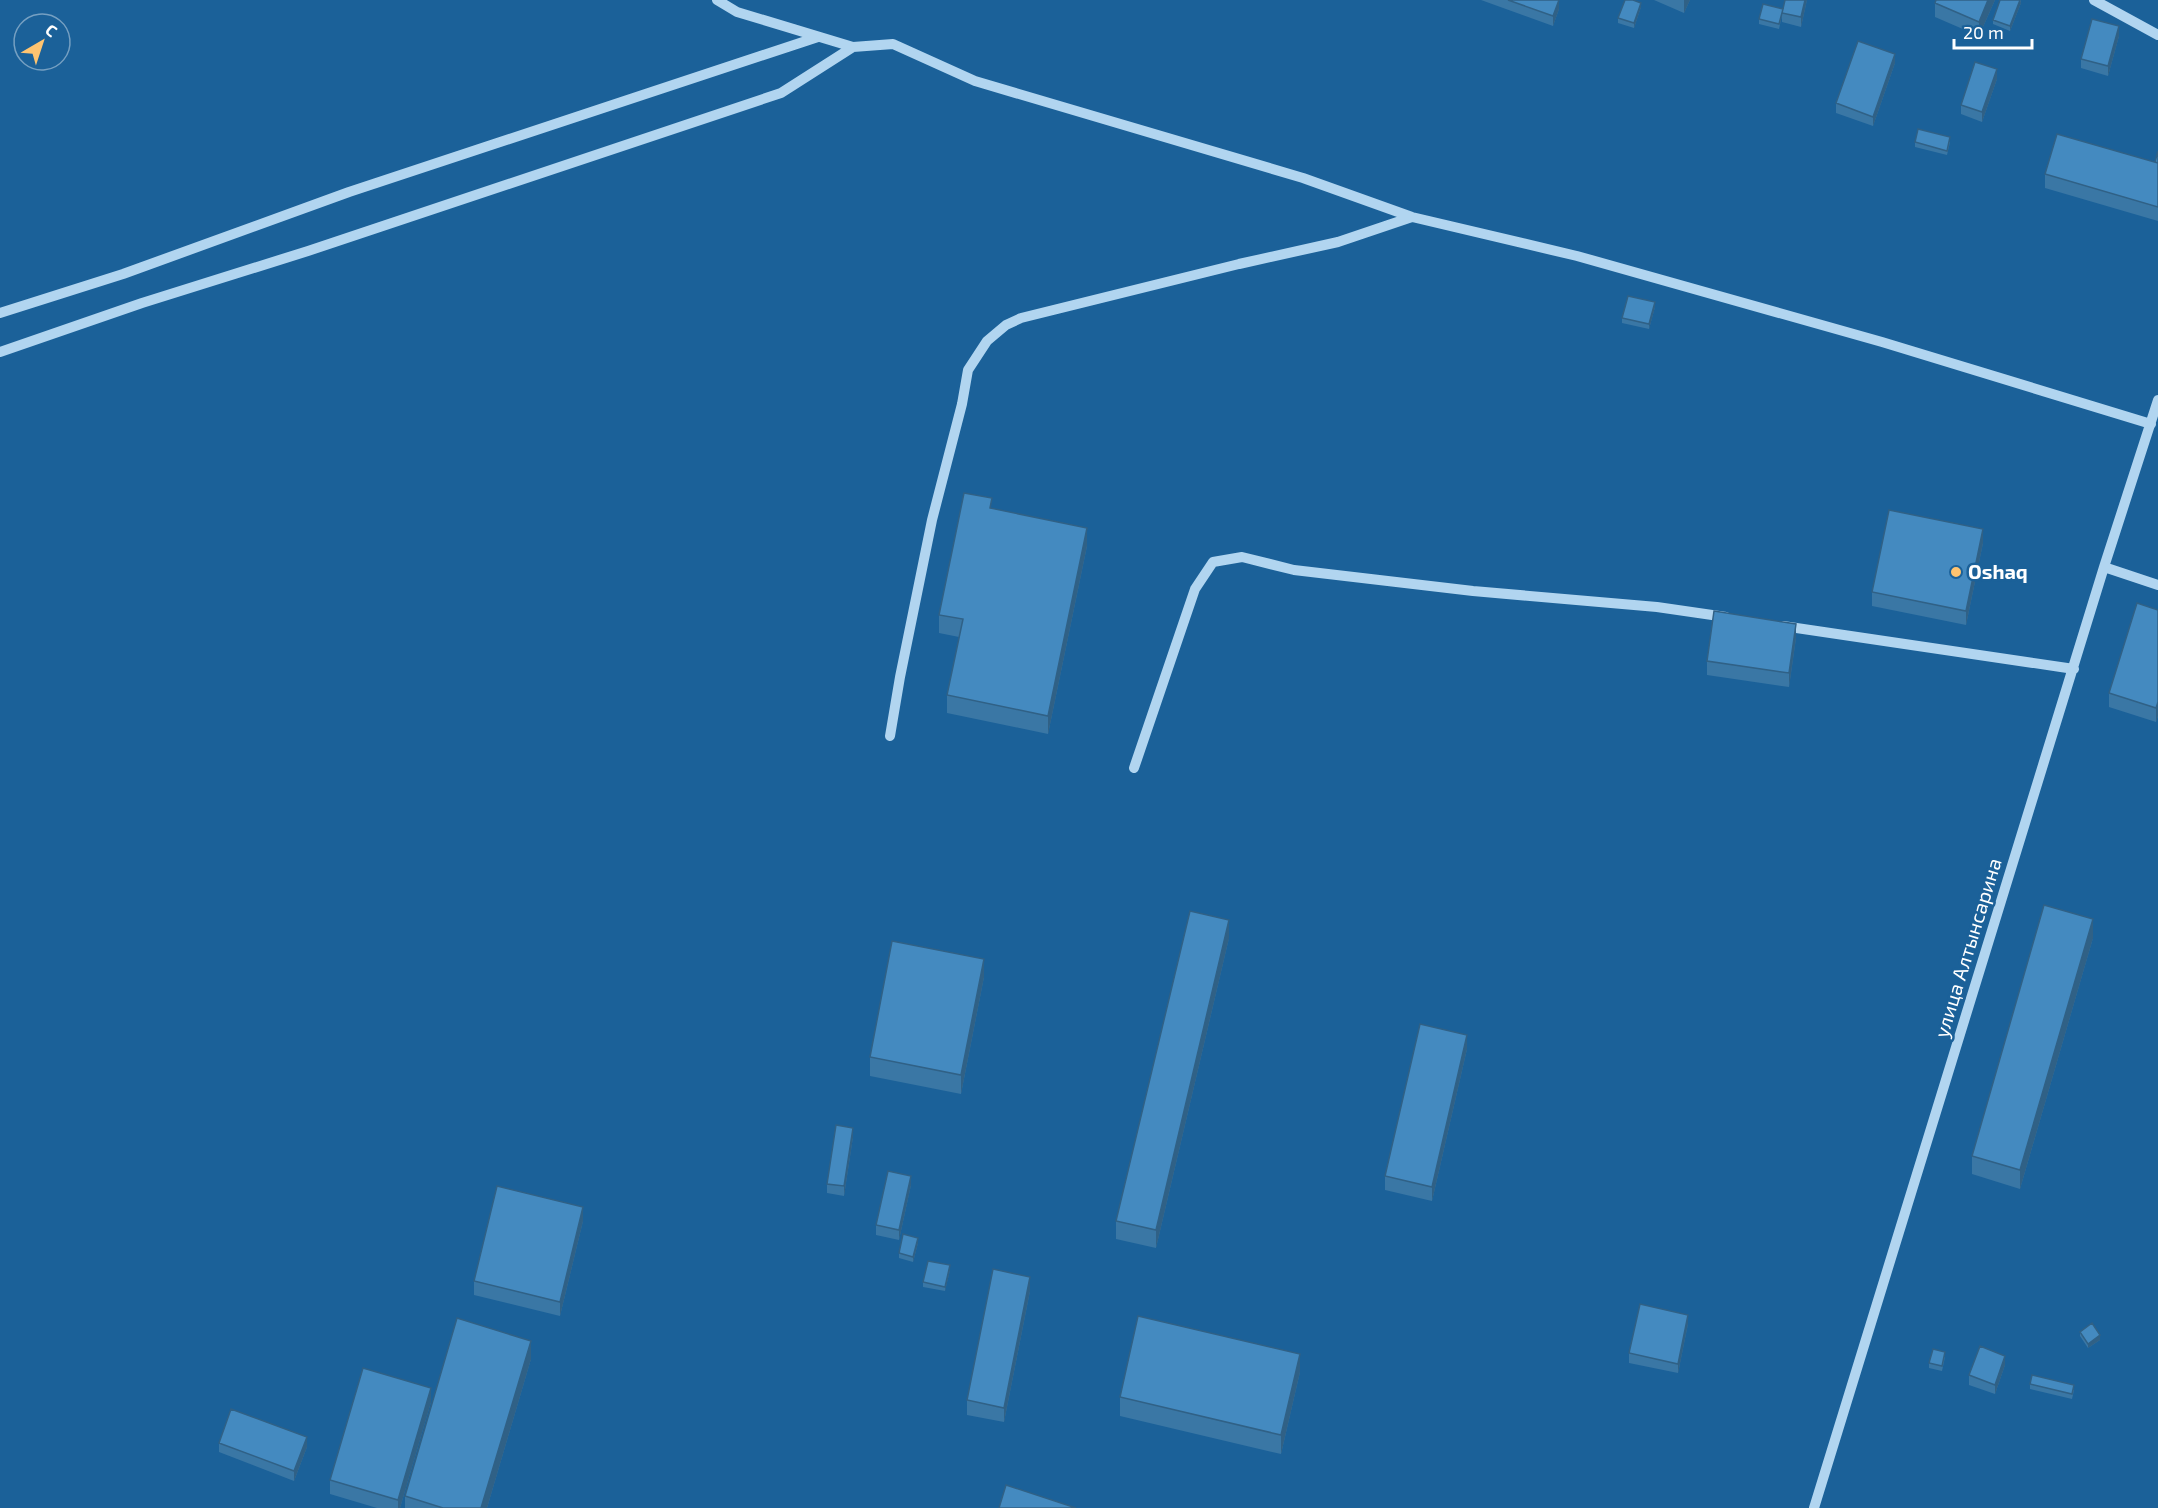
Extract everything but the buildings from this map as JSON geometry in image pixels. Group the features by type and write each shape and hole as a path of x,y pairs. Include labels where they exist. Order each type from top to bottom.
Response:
{"street":[{"path":"717,0 737,12 852,47 893,44 975,81 1303,178 1412,217 1554,249 1882,342 2151,424"},
{"path":"2094,0 2158,35"},
{"path":"0,313 123,274 349,192 818,37"},
{"path":"0,352 142,303 308,251 781,93 852,47"},
{"path":"890,736 932,520 962,404 968,370 987,341 1006,325 1021,318 1338,242 1412,217"},
{"name":"улица Алтынсарина","path":"1814,1508 2104,567 2158,400"},
{"path":"1134,768 1195,589 1213,562 1242,557 1306,571 1473,591 1657,607 1738,619"},
{"path":"2104,567 2158,585"},
{"path":"1773,624 2074,669"}],"place":[{"name":"Oshaq","path":"1956,572"}]}
